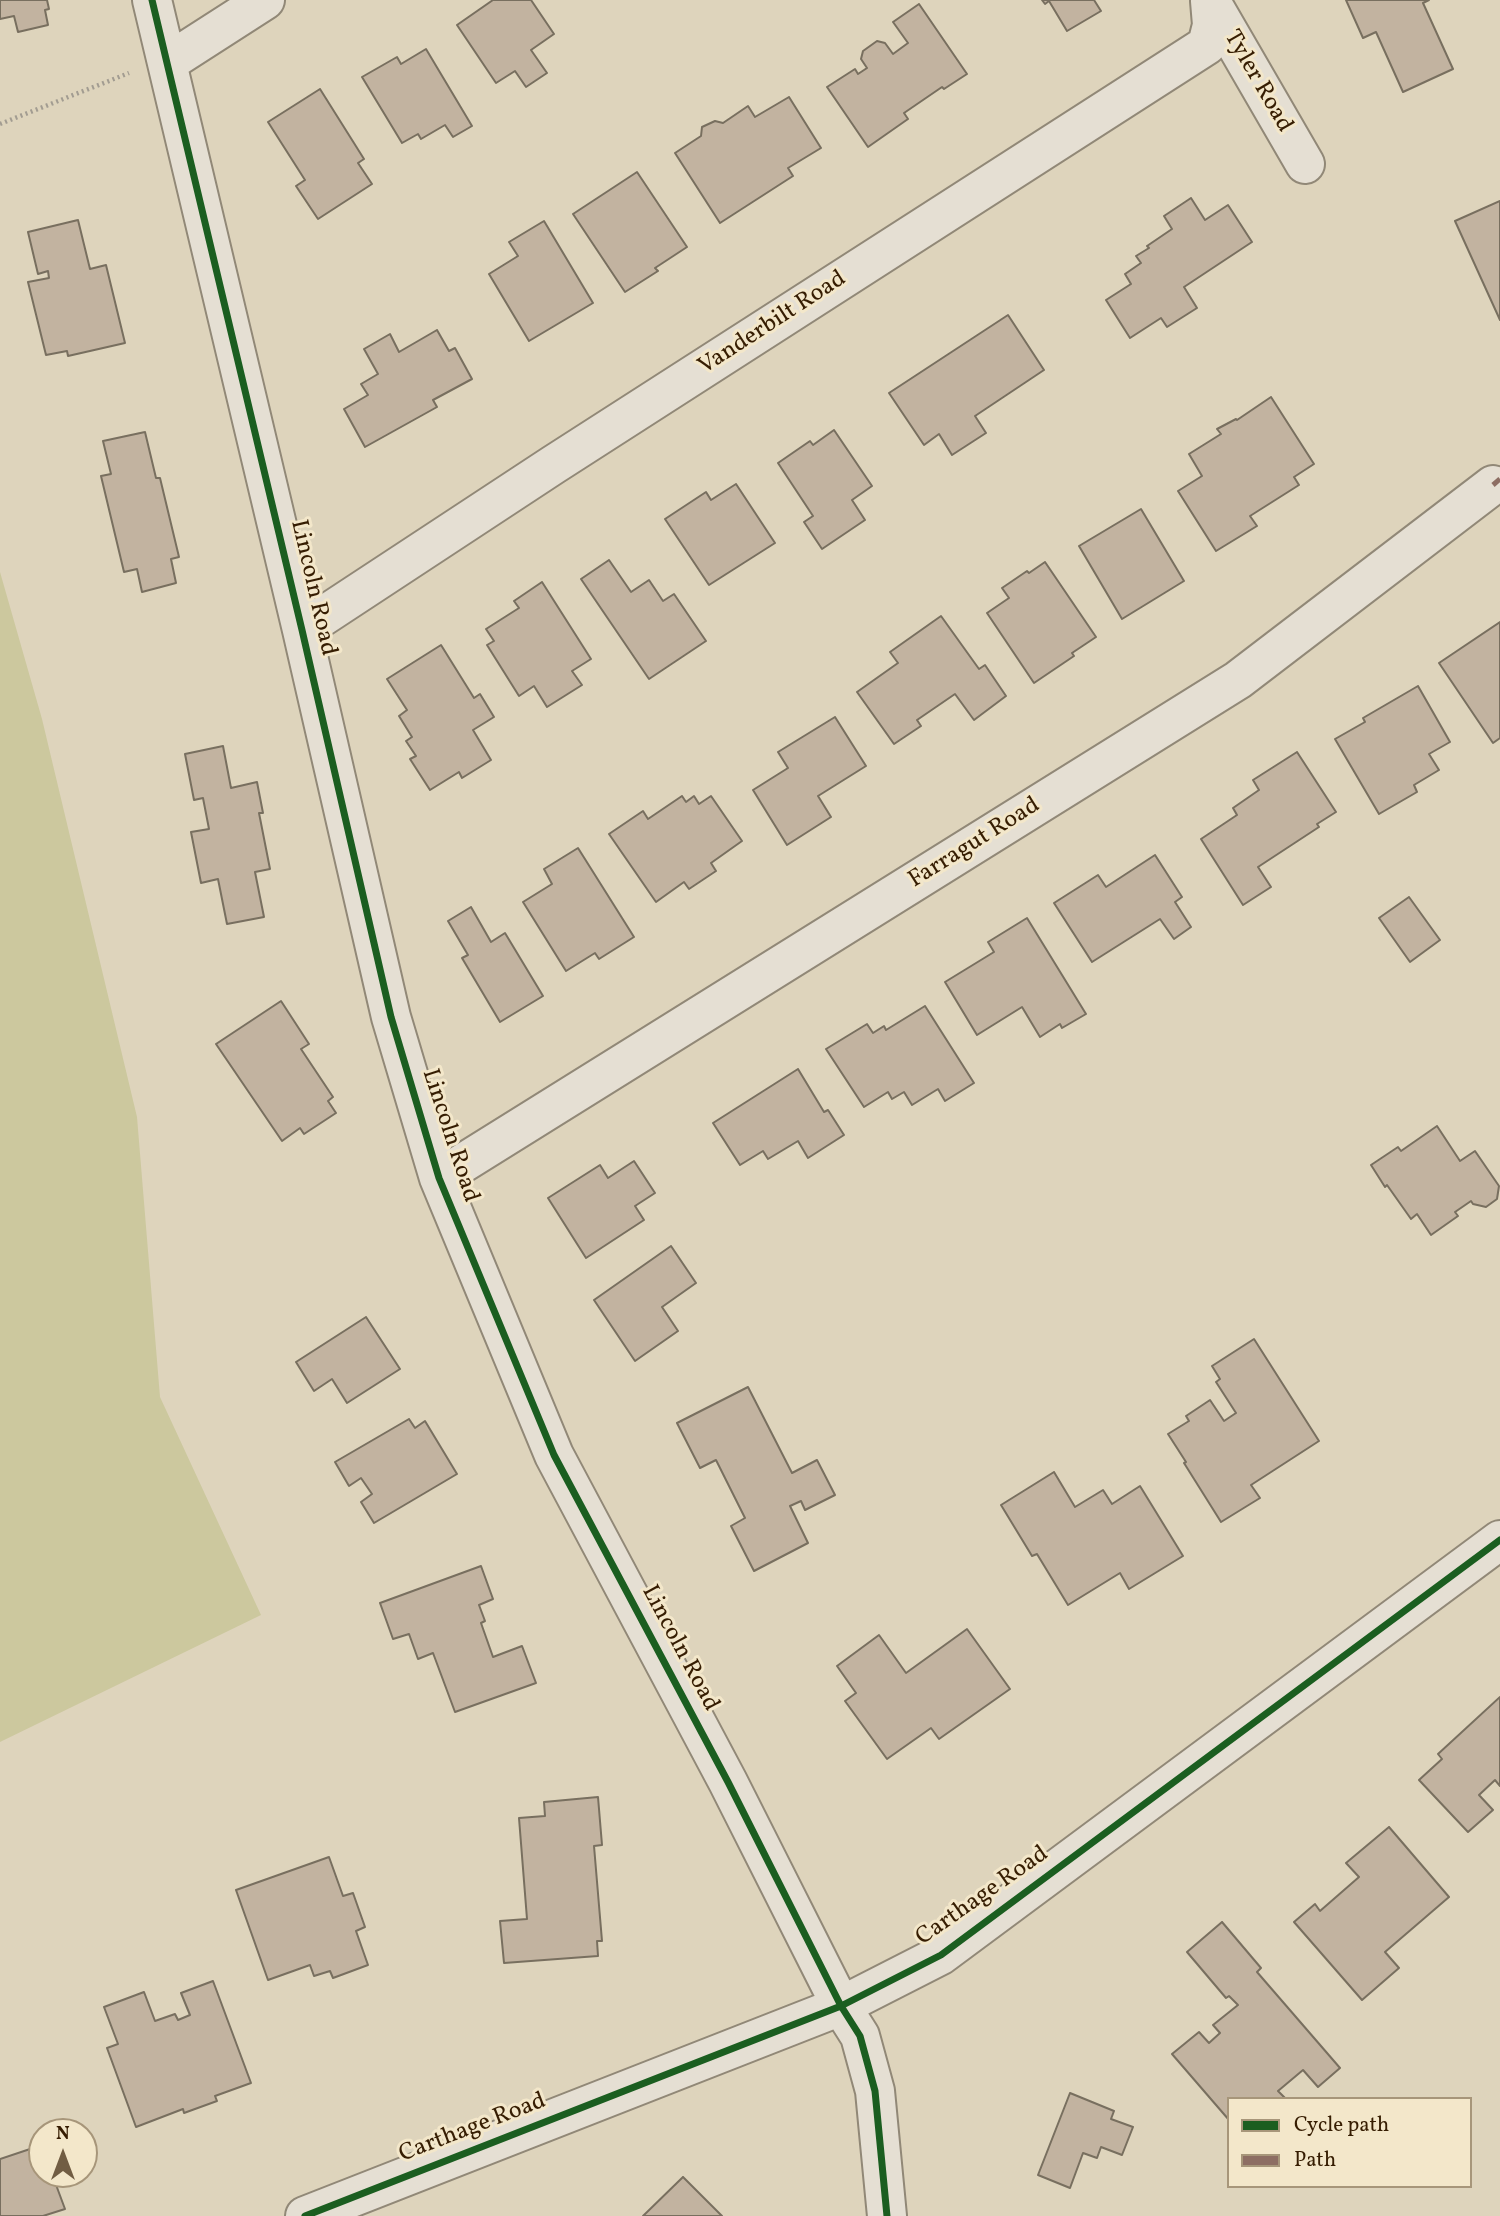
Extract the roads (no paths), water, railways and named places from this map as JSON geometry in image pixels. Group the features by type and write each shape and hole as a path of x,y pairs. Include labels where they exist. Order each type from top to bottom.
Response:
{"street":[{"name":"Lincoln Road","path":"152,0 391,1017 439,1178 554,1455 728,1782 841,2006 860,2036 875,2091 887,2216"},
{"path":"167,61 265,0"},
{"name":"Tyler Road","path":"1210,0 1305,164"},
{"name":"Vanderbilt Road","path":"302,630 553,465 1207,46 1212,25 1210,0"},
{"name":"Farragut Road","path":"439,1178 1238,681 1493,485"},
{"name":"Carthage Road","path":"305,2216 841,2006 941,1955 1500,1539"}]}
